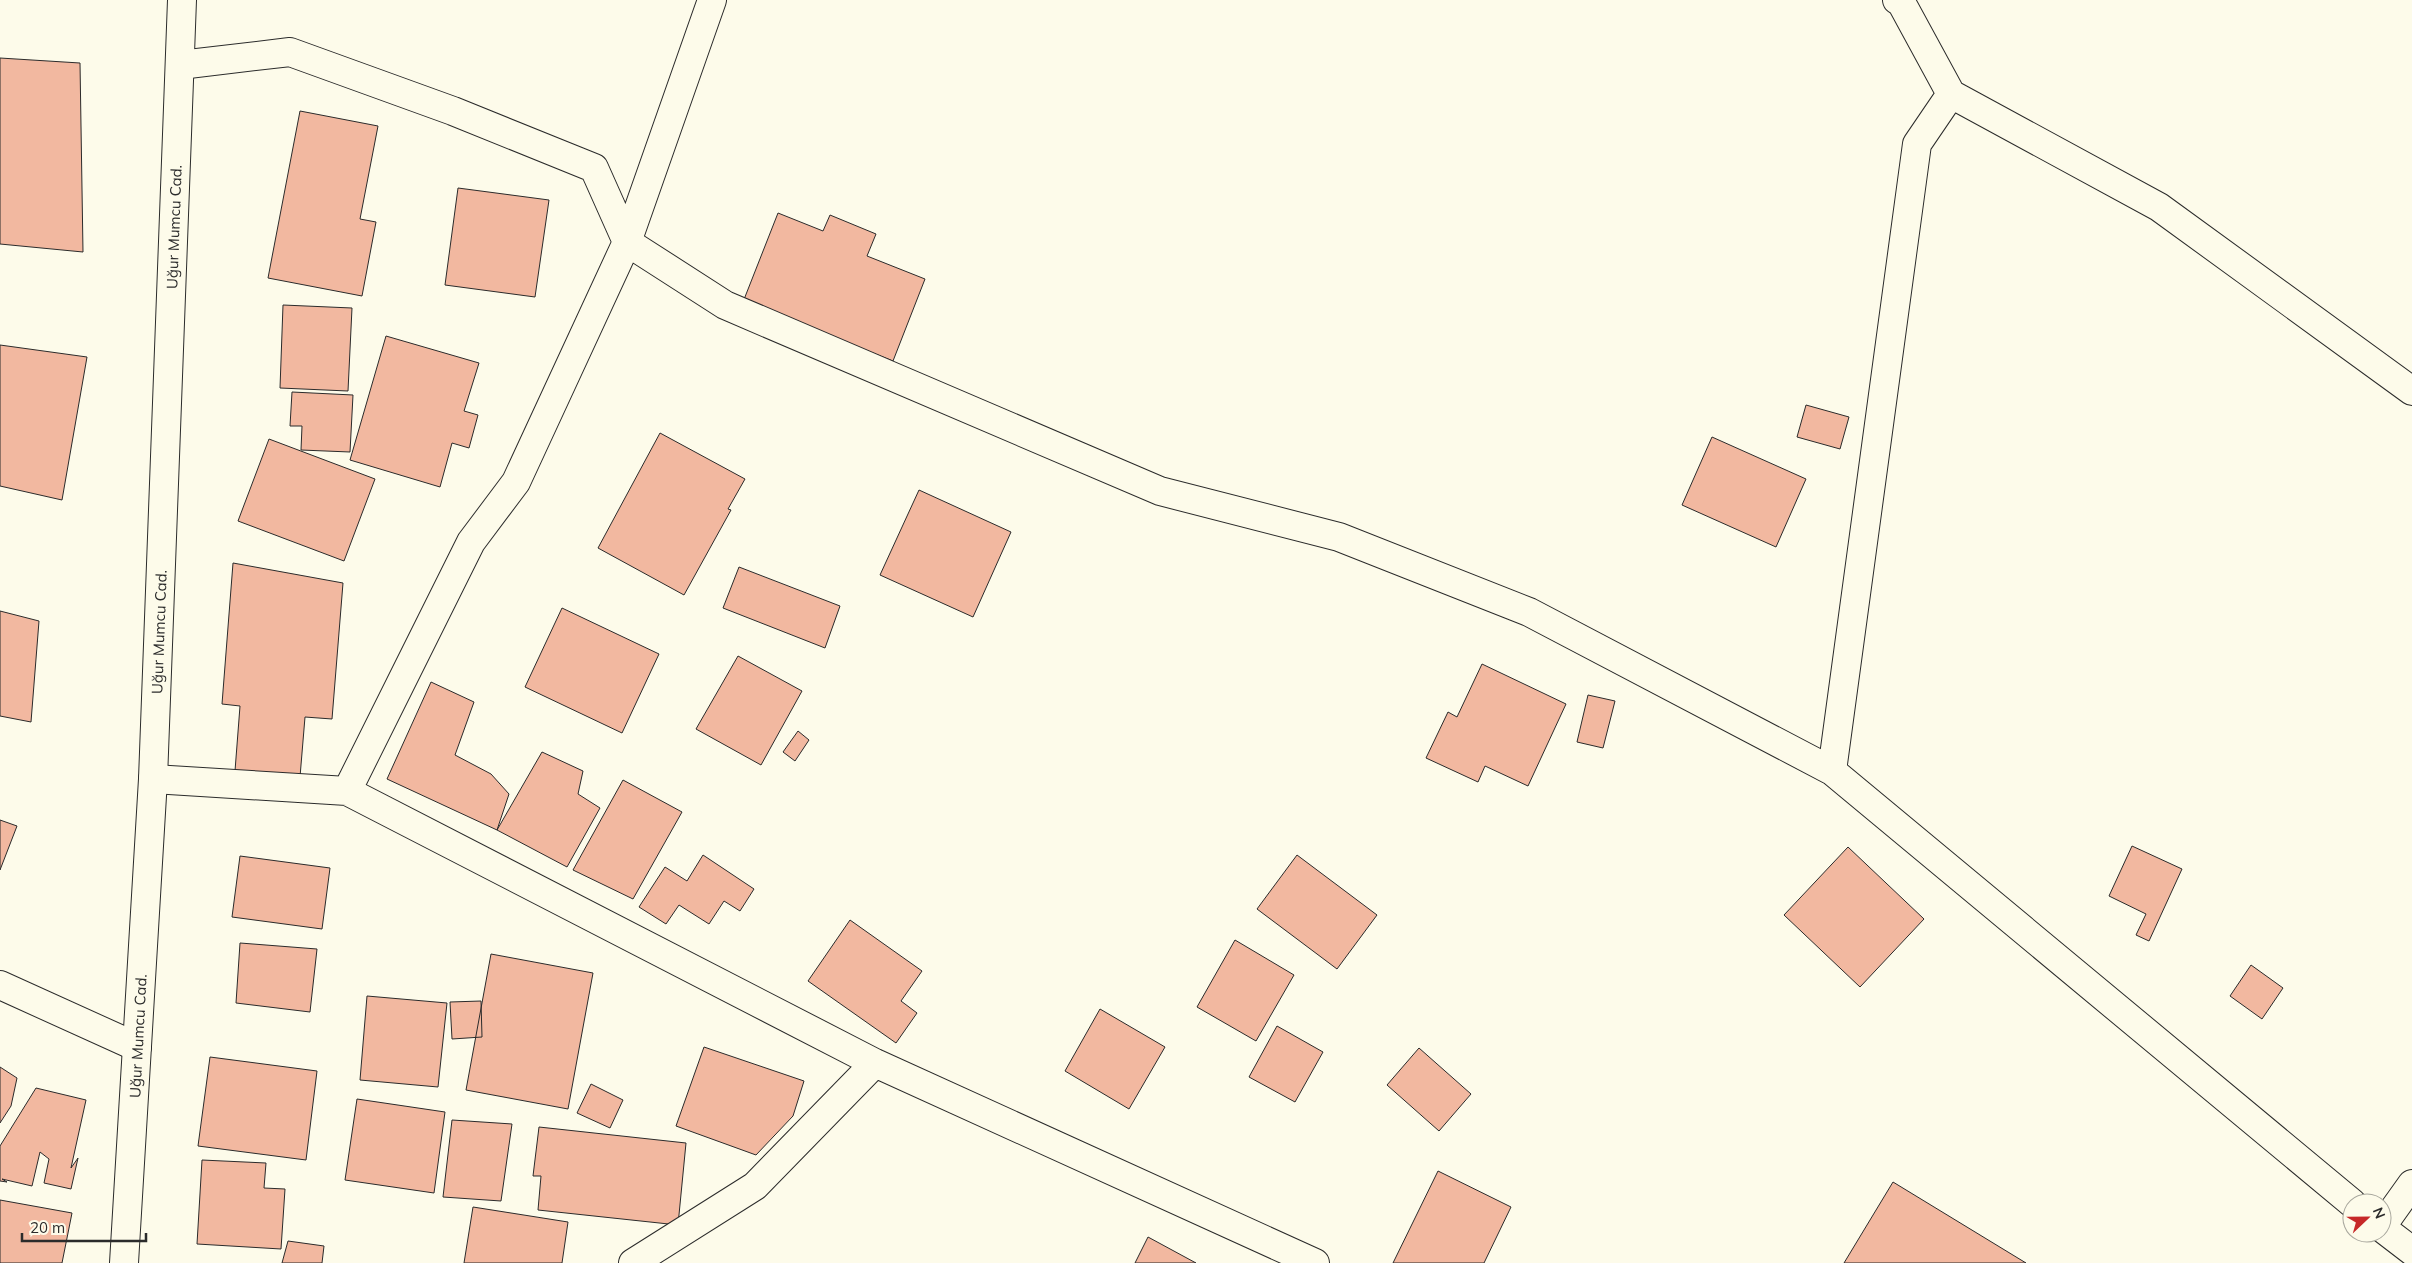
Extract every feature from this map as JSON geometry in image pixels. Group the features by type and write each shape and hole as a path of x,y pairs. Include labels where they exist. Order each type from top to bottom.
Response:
{"street":[{"name":"Uğur Mumcu Cad.","path":"124,1263 153,779 182,0"},
{"path":"347,791 471,542 516,482 627,242 712,0"},
{"path":"1900,1 1951,94 2159,207 2412,391"},
{"path":"180,65 290,52 461,114 594,168 627,242 725,306 1160,491 1339,538 1529,612 1832,771 2342,1195"},
{"path":"1832,771 1917,144 1951,94"},
{"path":"153,779 347,791 875,1063 1315,1263"},
{"path":"0,985 137,1047"},
{"path":"633,1263 755,1186 875,1063"},
{"path":"2392,1213 2412,1184"},
{"path":"2392,1235 2412,1251"}],"building":[{"path":"0,58 80,63 83,252 0,244"},
{"path":"300,111 378,126 360,219 376,222 362,296 268,278"},
{"path":"458,188 549,200 535,297 445,285"},
{"path":"778,213 823,231 830,215 876,234 867,256 925,279 893,361 743,302"},
{"path":"283,305 352,308 348,391 280,388"},
{"path":"386,336 479,363 464,411 478,415 469,448 452,443 440,487 350,460"},
{"path":"0,345 87,357 62,500 0,486"},
{"path":"292,392 353,395 350,452 301,450 302,426 290,426"},
{"path":"1806,405 1849,417 1840,449 1797,437"},
{"path":"660,433 745,479 728,509 731,510 684,595 598,548"},
{"path":"1712,437 1806,479 1776,547 1682,505"},
{"path":"269,439 375,479 344,561 238,521"},
{"path":"919,490 1011,532 973,617 880,575"},
{"path":"233,563 343,583 332,719 305,717 300,777 235,771 240,706 222,704"},
{"path":"739,567 840,606 825,648 723,608"},
{"path":"562,608 659,654 622,733 525,687"},
{"path":"0,611 39,621 31,722 0,716"},
{"path":"738,656 802,691 761,765 696,729"},
{"path":"1482,664 1566,704 1528,786 1485,766 1478,782 1426,758 1448,712 1457,717"},
{"path":"431,682 474,702 455,755 491,774 509,794 497,830 387,779"},
{"path":"1588,695 1615,701 1603,748 1577,742"},
{"path":"798,731 809,740 795,761 783,752"},
{"path":"542,752 583,771 578,794 600,808 567,867 497,830"},
{"path":"623,780 682,812 633,899 573,870"},
{"path":"0,820 17,826 0,870"},
{"path":"2132,846 2182,869 2149,941 2136,935 2146,914 2109,896"},
{"path":"1848,847 1924,919 1860,987 1784,915"},
{"path":"703,855 754,889 740,911 724,901 709,924 679,905 666,924 639,907 665,867 687,881"},
{"path":"1297,855 1377,915 1337,969 1257,909"},
{"path":"240,856 330,868 322,929 232,917"},
{"path":"850,920 922,971 901,1001 917,1013 896,1043 808,981"},
{"path":"1235,940 1294,975 1256,1041 1197,1007"},
{"path":"240,943 317,949 310,1012 236,1003"},
{"path":"491,954 593,973 568,1109 466,1090"},
{"path":"2251,965 2283,988 2262,1019 2230,996"},
{"path":"367,996 447,1003 438,1087 360,1080"},
{"path":"481,1001 482,1037 452,1039 450,1002"},
{"path":"1100,1009 1165,1047 1129,1109 1065,1071"},
{"path":"1277,1026 1323,1052 1295,1102 1249,1077"},
{"path":"704,1047 804,1081 793,1116 756,1155 676,1126"},
{"path":"1419,1048 1471,1094 1439,1131 1387,1085"},
{"path":"210,1057 317,1071 306,1160 198,1146"},
{"path":"0,1067 17,1078 11,1106 0,1123"},
{"path":"591,1084 623,1100 610,1128 577,1113"},
{"path":"36,1088 86,1100 71,1168 78,1158 71,1189 44,1183 49,1159 40,1152 32,1186 2,1179 7,1182 0,1181 0,1146"},
{"path":"357,1099 445,1112 434,1193 345,1180"},
{"path":"452,1120 512,1124 501,1201 443,1197"},
{"path":"539,1127 686,1143 678,1225 538,1210 541,1176 533,1176"},
{"path":"202,1160 266,1163 264,1188 285,1189 281,1249 197,1244"},
{"path":"1438,1171 1511,1207 1484,1263 1393,1263"},
{"path":"1893,1182 2026,1263 1844,1263"},
{"path":"0,1200 72,1213 62,1263 0,1263"},
{"path":"473,1207 568,1222 562,1263 464,1263"},
{"path":"1148,1237 1196,1263 1135,1263"},
{"path":"288,1241 324,1246 322,1263 282,1263"}]}
